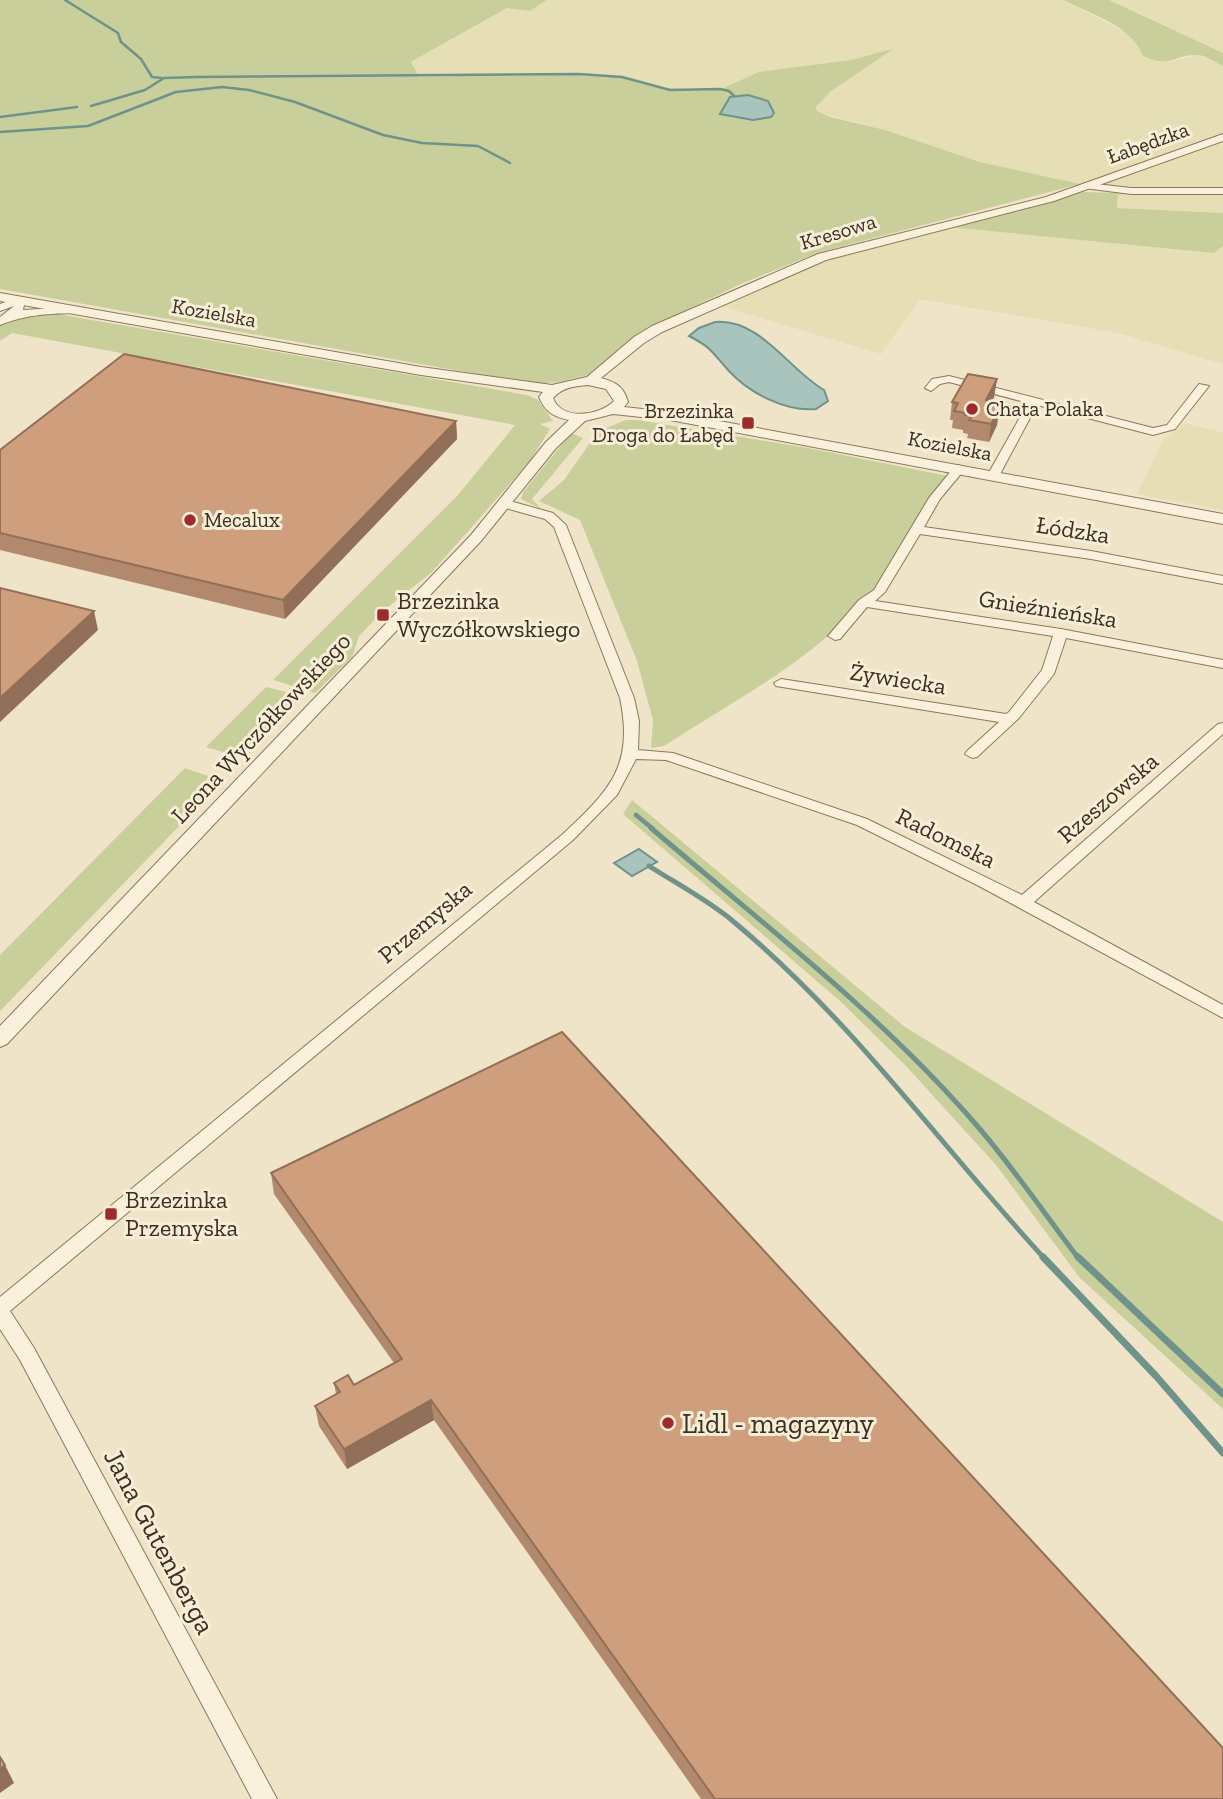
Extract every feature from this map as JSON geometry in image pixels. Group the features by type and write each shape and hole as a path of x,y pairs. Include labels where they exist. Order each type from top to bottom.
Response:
{"street":[{"name":"Łabędzka","path":"1087,186 1223,137"},
{"path":"1087,186 1122,191 1223,191"},
{"name":"Kresowa","path":"590,381 657,329 800,265 870,243 1035,203 1087,186"},
{"name":"Kozielska","path":"0,297 421,371 448,379 550,393"},
{"path":"0,308 20,300 20,307 5,319"},
{"path":"5,319 43,310 73,310"},
{"name":"Kresowa","path":"608,385 619,359"},
{"path":"931,388 936,381 949,379 1023,397 1033,403 1153,432 1165,430 1175,423 1203,386"},
{"path":"581,417 562,414 550,408 550,393 572,382 590,381 608,385 619,392 617,406"},
{"path":"992,476 1033,403"},
{"name":"Kozielska","path":"581,417 617,406 1223,519"},
{"name":"Leona Wyczółkowskiego","path":"551,445 553,433 562,414"},
{"name":"Leona Wyczółkowskiego","path":"0,1039 506,504 551,445 581,417"},
{"path":"835,636 864,603 879,592 939,491 958,469"},
{"name":"Przemyska","path":"0,1310 568,837 613,793 631,754 633,723 627,698 562,527 549,516 506,504"},
{"name":"Łódzka","path":"916,530 1091,555 1223,580"},
{"name":"Gnieźnieńska","path":"864,603 1061,633 1223,664"},
{"path":"972,754 1009,719 1049,671 1061,633"},
{"name":"Żywiecka","path":"781,683 1009,719"},
{"name":"Rzeszowska","path":"1023,903 1223,727"},
{"name":"Radomska","path":"631,754 668,756 831,810 912,845 1223,1012"},
{"name":"Jana Gutenberga","path":"0,1310 27,1354 265,1799"}],"shaded area":[{"path":"547,0 1064,0 1126,33 1133,38 1142,55 1168,62 1198,55 1223,66 1223,133 1080,184 980,162 885,130 819,113 816,107 830,92 889,51 851,60 759,72 720,89 694,91 656,88 633,79 604,75 548,73 419,77 410,63 508,8 530,11"},
{"path":"1109,0 1223,0 1223,53 1116,3"},
{"path":"1223,140 1223,189 1101,185"},
{"path":"1118,193 1223,193 1223,213 1117,208"},
{"path":"948,227 1214,253 1223,246 1223,364 1118,333 920,299 881,354 718,305 826,259"},
{"path":"1184,423 1223,433 1223,510 1137,494 1163,440"}],"green space":[{"path":"0,0 547,0 530,11 507,8 411,62 419,77 548,73 604,75 633,79 657,88 707,90 721,89 759,72 851,60 893,49 830,92 816,107 817,111 830,117 885,130 980,162 1080,184 817,253 741,284 659,323 592,374 560,382 532,384 0,289"},
{"path":"1064,0 1109,0 1223,53 1223,66 1197,55 1159,61 1142,55 1137,45 1120,28"},
{"path":"1083,192 1118,193 1117,208 1223,213 1223,246 1214,253 948,227"},
{"path":"51,313 527,395 538,400 553,421 540,424 550,429 530,461 432,572 383,611 359,636 352,657 315,693 273,680 458,495 515,425 12,333 0,341 0,325 17,317"},
{"path":"626,420 808,448 948,476 884,576 852,614 828,636 748,694 664,746 651,748 653,720 637,661 580,520 539,501 564,480 594,437 594,433"},
{"path":"571,433 583,438 532,499 541,509 521,499 523,492"},
{"path":"266,687 302,696 250,753 234,755 206,747"},
{"path":"185,768 211,777 218,786 0,1011 0,955"},
{"path":"632,800 905,1027 1223,1222 1223,1409 1080,1278 996,1165 906,1066 841,1002 623,814"}],"water":[{"path":"748,95 768,101 774,113 771,117 753,120 720,114 730,97"},
{"path":"715,322 731,323 760,336 824,390 828,401 816,409 804,409 781,404 747,387 708,348 689,336 699,328"},
{"path":"639,849 657,862 632,876 614,863"}],"building":[{"name":"Mecalux","path":"124,354 456,421 283,600 0,533 0,450"},
{"path":"968,374 997,379 986,400 993,401 991,406 1000,407 991,424 969,420 972,416 954,411 958,403 952,402"},
{"path":"0,588 94,611 0,698"},
{"name":"Lidl - magazyny","path":"562,1032 1223,1748 1223,1799 715,1799 431,1400 344,1449 315,1406 340,1392 334,1383 348,1375 354,1385 402,1359 271,1173"}],"waterway":[{"path":"65,0 118,33 121,42 141,59 152,77 162,78"},
{"path":"91,106 145,90 164,78 197,77 579,74 622,77 670,90 720,89 729,91 734,96"},
{"path":"0,132 88,126 176,92 222,87 249,90 295,102 383,135 422,143 478,146 510,163"},
{"path":"0,117 77,107"},
{"path":"636,815 653,829"},
{"path":"651,828 821,972 903,1047 979,1128 1079,1259"},
{"path":"649,866 724,914 778,961 895,1085 1045,1259"},
{"path":"1043,1257 1156,1376 1223,1453"},
{"path":"1078,1257 1223,1394"}],"place":[{"name":"Chata Polaka","path":"972,409"},
{"name":"Brzezinka Droga do Łabęd","path":"748,423"},
{"name":"Mecalux","path":"190,520"},
{"name":"Brzezinka Wyczółkowskiego","path":"383,615"},
{"name":"Brzezinka Przemyska","path":"111,1214"},
{"name":"Lidl - magazyny","path":"668,1423"}]}
